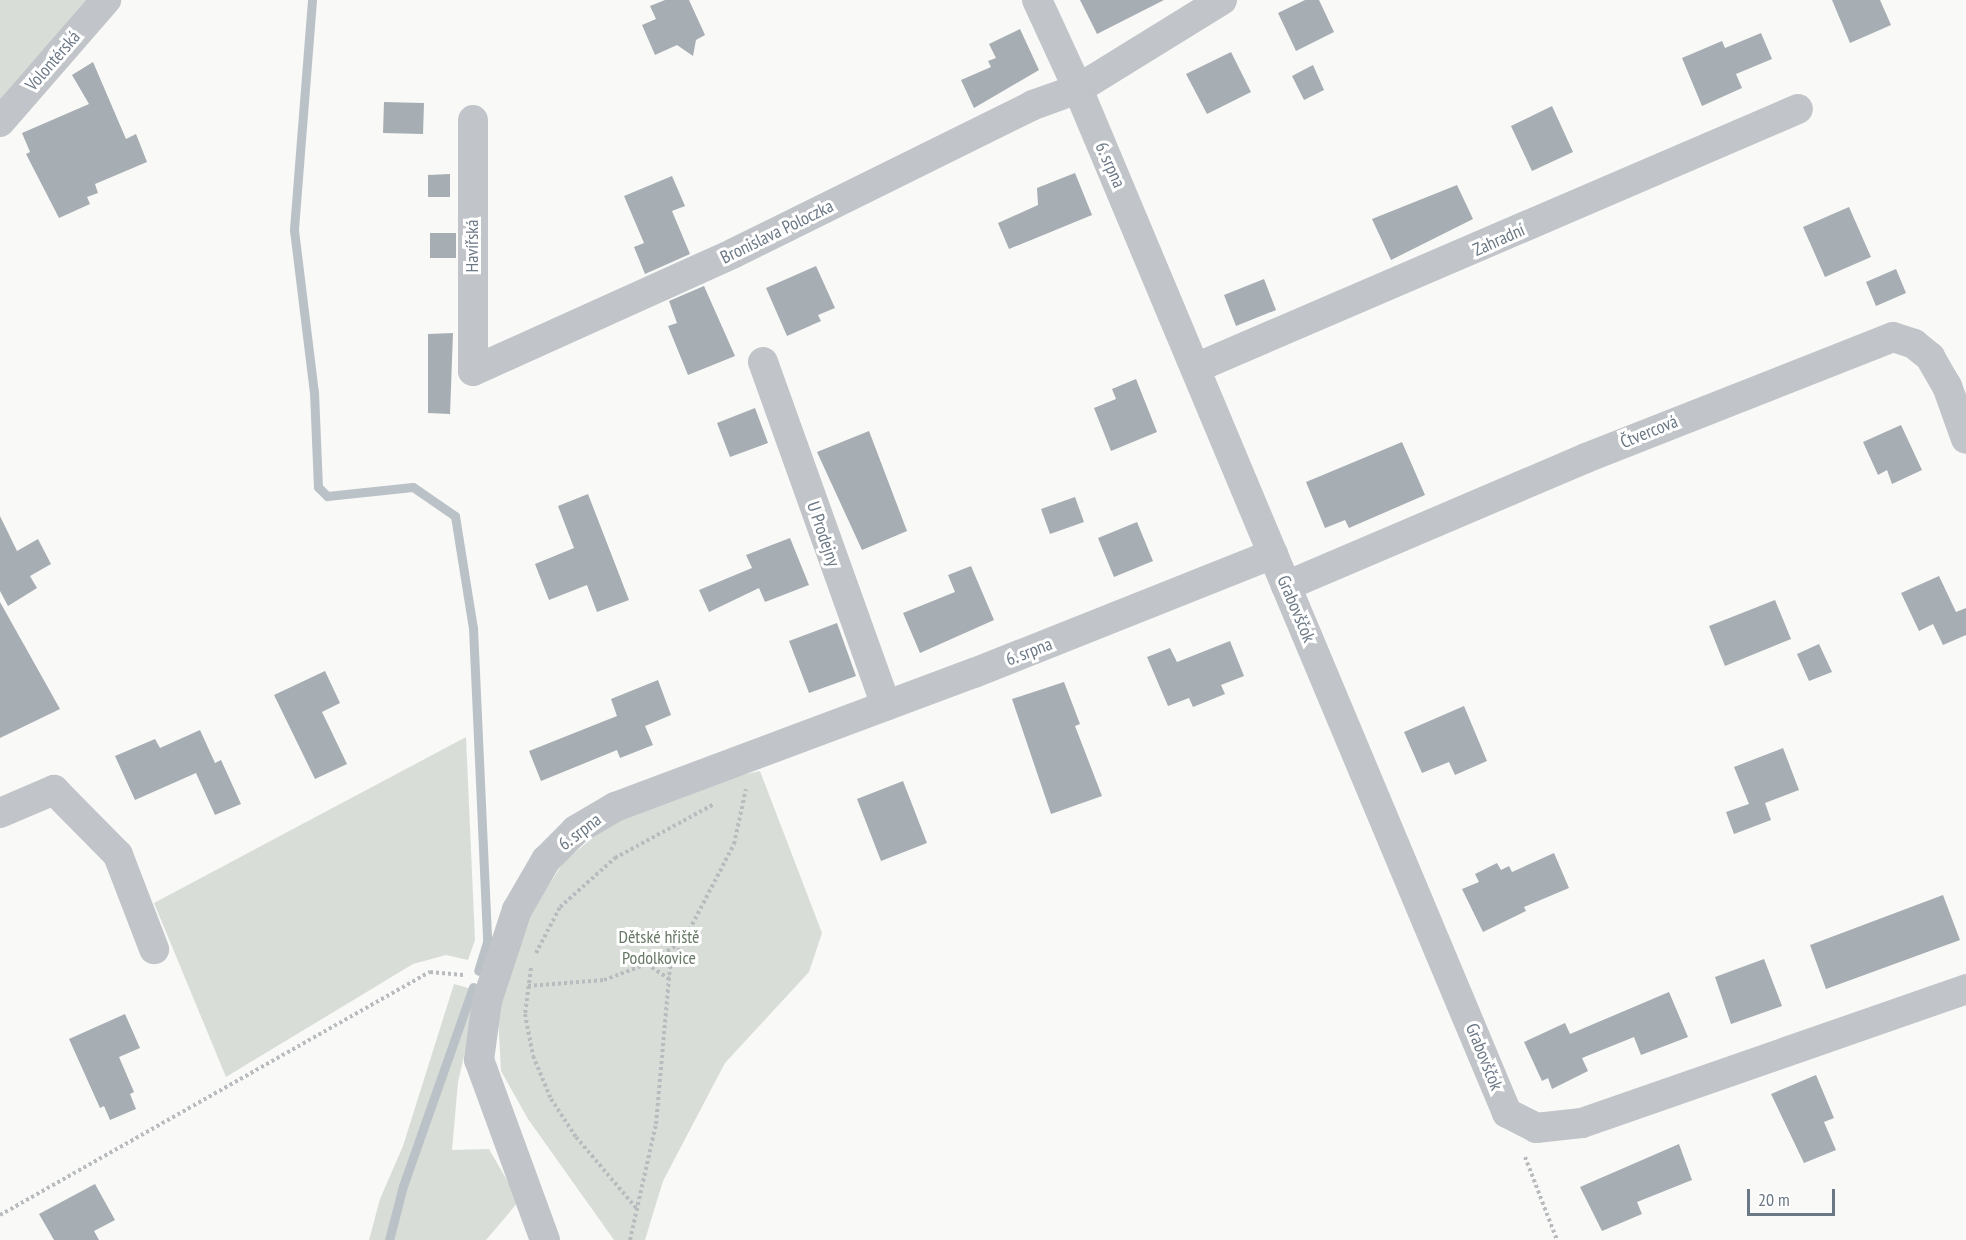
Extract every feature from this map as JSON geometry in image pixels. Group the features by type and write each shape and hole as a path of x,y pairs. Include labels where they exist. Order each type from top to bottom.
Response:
{"street":[{"name":"Volontérská","path":"0,122 106,0"},
{"name":"6. srpna","path":"545,1240 479,1059 493,978 531,884 546,860 576,830 615,807 886,706 1273,554 1198,368 1078,89 1037,0"},
{"path":"1078,89 1222,0"},
{"name":"Bronislava Poloczka","path":"473,371 696,270 1033,105 1078,89"},
{"name":"Zahradní","path":"1198,368 1798,109"},
{"name":"Havířská","path":"473,120 473,371"},
{"name":"Čtvercová","path":"1286,586 1586,458 1893,336 1914,344 1930,357 1947,386 1966,440"},
{"name":"U Prodejny","path":"763,362 886,706"},
{"name":"Grabovščok","path":"1273,554 1448,966 1483,1061 1507,1113 1520,1120"},
{"path":"0,813 54,790 118,855 154,949"},
{"path":"1520,1120 1536,1128 1582,1123 1966,989"}],"path":[{"path":"630,1240 657,1124 670,967 734,844 746,793 745,758"},
{"path":"737,796 746,793"},
{"path":"638,1210 576,1137 551,1099 533,1056 525,1014 532,961 560,907 615,858 718,802"},
{"path":"0,1215 430,972 493,978 529,986 604,980 647,964 682,942"},
{"path":"647,964 669,979"},
{"path":"1520,1120 1522,1149 1557,1240"}],"green space":[{"path":"0,0 88,0 0,104"},
{"path":"466,737 475,940 468,960 446,955 413,964 226,1077 154,903"},
{"name":"Dětské hřiště Podolkovice","path":"760,771 822,933 809,972 725,1063 663,1181 645,1240 614,1240 528,1119 501,1071 498,1015 519,931 563,863 614,819 723,779"},
{"path":"454,984 479,991 458,1082 452,1150 489,1149 519,1201 486,1240 369,1240 380,1199 403,1146"}],"building":[{"path":"665,0 689,0 705,35 696,40 693,56 677,45 655,55 642,25 656,19 650,6"},
{"path":"1080,0 1164,0 1097,34"},
{"path":"1305,0 1319,0 1334,32 1296,51 1278,13"},
{"path":"1832,0 1880,0 1891,25 1850,43"},
{"path":"1020,29 1039,70 974,108 961,80 991,67 988,61 996,58 989,44"},
{"path":"1761,33 1772,59 1736,74 1742,88 1702,106 1682,58 1722,41 1725,48"},
{"path":"1231,52 1251,92 1207,114 1186,74"},
{"path":"93,62 126,139 136,134 147,162 95,184 98,193 87,197 90,204 59,218 26,154 30,152 22,133 89,104 72,75"},
{"path":"1313,65 1324,90 1304,100 1292,76"},
{"path":"384,102 424,103 423,134 383,133"},
{"path":"1552,106 1573,152 1532,171 1511,126"},
{"path":"1075,173 1092,215 1009,249 998,223 1038,205 1037,188"},
{"path":"450,174 450,197 428,197 428,175"},
{"path":"672,176 685,206 672,211 690,254 645,274 634,247 644,243 624,196"},
{"path":"1457,185 1473,219 1391,260 1372,219"},
{"path":"1849,207 1871,257 1825,277 1803,227"},
{"path":"430,233 456,233 456,258 430,258"},
{"path":"816,266 835,308 818,315 821,321 787,336 766,288"},
{"path":"1896,269 1906,293 1876,306 1866,282"},
{"path":"1264,279 1276,310 1236,326 1224,295"},
{"path":"704,286 735,356 688,375 668,326 677,323 669,301"},
{"path":"453,333 450,414 428,413 428,334"},
{"path":"1136,379 1157,432 1111,451 1094,408 1116,399 1112,389"},
{"path":"755,408 768,443 730,457 717,423"},
{"path":"1901,425 1922,470 1892,484 1887,470 1878,475 1863,442"},
{"path":"869,431 907,531 862,550 817,452"},
{"path":"1402,442 1425,495 1349,528 1345,520 1325,528 1306,482"},
{"path":"588,494 629,600 597,612 587,585 549,600 535,564 574,548 558,506"},
{"path":"1075,497 1084,522 1050,534 1041,509"},
{"path":"0,516 17,551 38,539 51,564 30,576 37,588 8,606 0,591"},
{"path":"1137,522 1153,561 1114,577 1098,538"},
{"path":"790,538 809,585 765,602 759,588 709,612 699,590 752,568 746,555"},
{"path":"971,566 994,620 920,653 903,613 955,592 948,575"},
{"path":"1939,576 1956,612 1966,608 1966,635 1943,645 1933,624 1919,631 1901,593"},
{"path":"1775,600 1791,639 1725,666 1709,626"},
{"path":"0,602 60,709 0,738"},
{"path":"837,623 856,676 809,693 789,641"},
{"path":"1230,641 1244,676 1221,685 1225,694 1193,707 1189,698 1168,706 1147,657 1170,648 1177,662"},
{"path":"1819,644 1832,672 1809,681 1797,654"},
{"path":"325,671 340,703 322,712 347,764 315,779 274,695"},
{"path":"658,680 671,715 645,726 653,745 620,758 617,750 541,781 529,751 617,716 611,699"},
{"path":"1064,682 1080,724 1075,726 1102,796 1051,814 1012,699"},
{"path":"1464,706 1487,761 1455,775 1449,762 1422,773 1404,732"},
{"path":"200,730 215,763 221,760 241,804 215,815 196,773 135,800 115,756 155,739 160,748"},
{"path":"1783,748 1799,790 1765,803 1771,820 1734,834 1726,812 1749,804 1734,767"},
{"path":"903,781 927,843 881,861 857,799"},
{"path":"1554,853 1569,888 1524,907 1526,911 1483,932 1462,889 1479,882 1475,874 1497,863 1501,870 1509,866 1512,872"},
{"path":"1943,895 1960,940 1826,989 1810,945"},
{"path":"1764,959 1782,1006 1731,1024 1715,977"},
{"path":"1669,992 1688,1037 1641,1055 1634,1037 1582,1058 1588,1071 1552,1089 1548,1078 1542,1081 1524,1042 1565,1023 1570,1034"},
{"path":"125,1014 140,1048 119,1057 134,1092 130,1094 136,1109 110,1120 104,1106 100,1108 69,1039"},
{"path":"1816,1075 1834,1118 1824,1122 1836,1150 1804,1163 1771,1094"},
{"path":"1679,1144 1692,1180 1637,1202 1642,1214 1602,1231 1580,1187"},
{"path":"95,1184 115,1220 94,1231 99,1240 54,1240 39,1214"}],"waterway":[{"path":"312,0 294,230 314,392 318,487 327,496 413,487 455,516 473,628 487,942 478,971"},
{"path":"389,1240 403,1186 473,987"}]}
